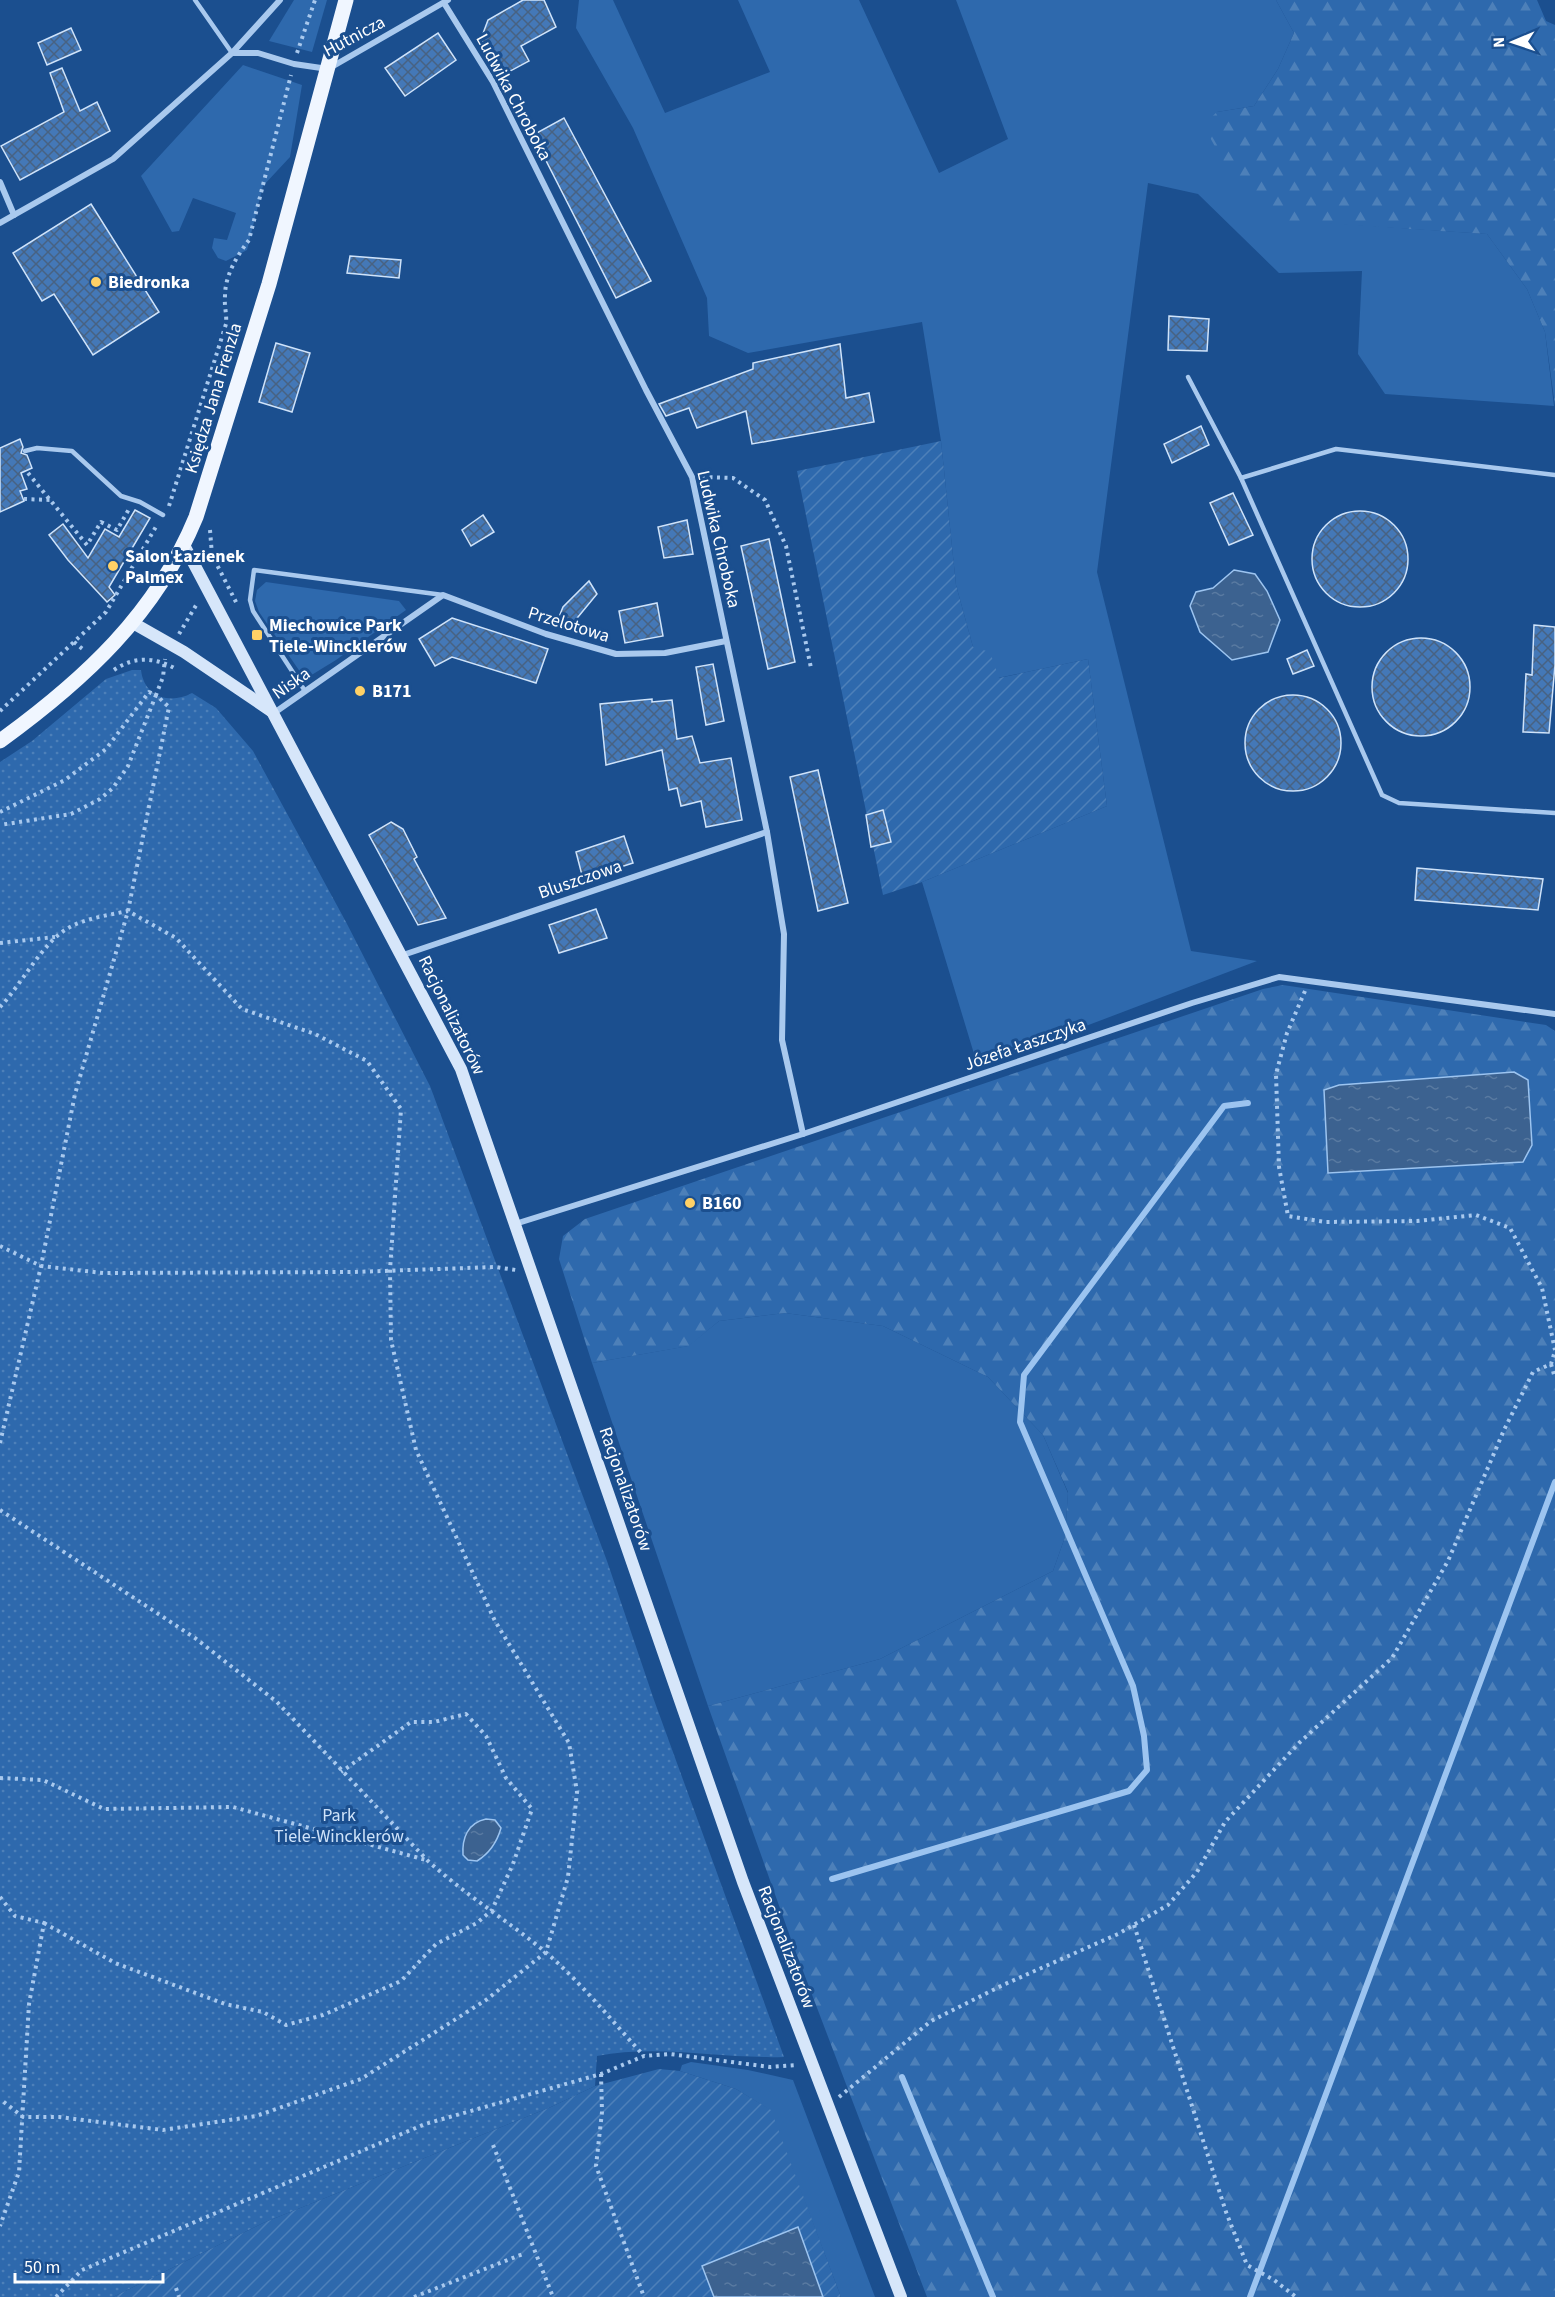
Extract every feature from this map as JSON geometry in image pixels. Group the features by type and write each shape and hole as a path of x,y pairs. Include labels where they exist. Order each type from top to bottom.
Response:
{"main road":[{"name":"Księdza Jana Frenzla","path":"0,741 59,695 133,623 159,590 184,545 196,517 269,284 346,0"}],"street":[{"path":"0,223 113,159 232,53 280,0"},
{"name":"Hutnicza","path":"232,53 258,53 294,64 328,69 446,2"},
{"name":"Ludwika Chroboka","path":"446,2 493,81 646,390 692,477 767,832 784,934 782,1040 803,1134"},
{"path":"0,182 14,214"},
{"name":"Racjonalizatorów","path":"184,545 403,955 461,1069 743,1882 901,2297"},
{"name":"Przelotowa","path":"442,595 546,634 616,654 665,653 726,641"},
{"name":"Niska","path":"274,713 442,595"},
{"name":"Racjonalizatorów","path":"133,623 172,645 274,713"},
{"name":"Bluszczowa","path":"403,955 767,832"},
{"name":"Józefa Łaszczyka","path":"515,1224 803,1134 1203,1000 1279,977 1555,1014"}],"lane":[{"path":"195,0 232,53"},
{"path":"1188,377 1240,478 1382,795 1399,803 1555,813"},
{"path":"25,450 37,448 72,451 121,496 163,515"},
{"path":"1240,478 1335,448 1555,475"},
{"path":"304,692 253,611 250,600 254,570 442,595"}],"path":[{"path":"0,711 106,612 168,507 226,324 225,296 229,276 234,259 249,240 294,64 315,0"},
{"path":"28,473 87,545 101,522 117,530 134,501"},
{"path":"692,477 733,478 765,501 786,546 811,668"},
{"path":"24,499 51,500"},
{"path":"168,507 212,523 209,533 211,549 238,607"},
{"path":"0,825 71,814 100,799 128,766 163,677 163,661 172,645 199,599 225,582"},
{"path":"0,812 65,780 106,749 149,692 169,707 128,911 75,1094 40,1266 0,1443"},
{"path":"0,1007 55,937 69,927 88,920 128,911 176,938 242,1009 315,1034 367,1061 401,1109 390,1270 391,1340 416,1450 495,1621 569,1743 577,1792 568,1877 546,1952 486,2000 361,2079 256,2116 163,2130 59,2116 23,2117 0,2100"},
{"path":"0,943 55,937"},
{"path":"1310,981 1287,1033 1276,1074 1279,1167 1288,1216 1336,1222 1417,1221 1476,1215 1510,1228 1542,1288 1555,1351 1551,1364 1555,1378"},
{"path":"0,1246 40,1266 103,1273 495,1267 532,1272"},
{"path":"829,2105 931,2022 1003,1985 1134,1925 1168,1905 1197,1872 1225,1822 1299,1743 1392,1658 1448,1561 1504,1431 1533,1372 1551,1364"},
{"path":"0,1510 195,1638 277,1702 427,1860 444,1876 546,1952 645,2056"},
{"path":"0,1897 15,1916 44,1923 115,1963 225,2004 263,2012 286,2025 323,2015 401,1981 436,1944 477,1923 492,1910 513,1864 532,1809 506,1778 486,1736 466,1714 434,1722 411,1722 341,1772"},
{"path":"0,1778 43,1780 104,1809 232,1807 427,1860"},
{"path":"0,2226 19,2172 28,2004 44,1923"},
{"path":"1134,1925 1226,2212 1247,2265 1274,2280 1296,2297"},
{"path":"56,2297 82,2270 425,2124 601,2074 645,2056 670,2054 770,2067 813,2063"},
{"path":"601,2074 602,2112 596,2166 644,2297"},
{"path":"493,2145 553,2297"},
{"path":"414,2297 523,2254"},
{"path":"176,2288 179,2297"}],"green space":[{"path":"294,0 327,0 312,52 269,41"},
{"path":"579,0 613,0 665,113 770,72 738,0 859,0 939,173 1008,139 956,0 1276,0 1294,33 1278,69 1254,106 1217,112 1272,219 1487,234 1527,289 1545,332 1554,406 1385,394 1358,354 1362,271 1279,273 1198,194 1148,183 1097,572 1191,951 1257,961 978,1067 922,882 1107,806 1088,659 998,678 973,647 956,585 941,441 922,322 748,353 709,336 707,298 633,128 576,28"},
{"path":"1276,0 1537,0 1546,21 1555,25 1555,406 1545,332 1527,289 1487,234 1272,220 1222,159 1203,125 1217,112 1254,106 1278,69 1294,33"},
{"path":"243,65 302,85 290,157 263,186 247,250 226,261 218,258 212,248 214,238 227,240 236,213 193,198 179,231 172,232 141,176"},
{"path":"941,441 956,585 973,647 990,652 999,678 1088,659 1107,806 922,882 883,895 797,471"},
{"path":"266,582 399,601 406,610 305,679 259,612 255,601 257,590"},
{"name":"Park Tiele-Wincklerów","path":"132,670 141,670 147,687 159,696 175,698 192,693 216,708 253,751 346,922 430,1086 607,1561 654,1700 784,2057 644,2051 597,2056 595,2086 551,2107 263,2223 113,2297 0,2297 0,762 32,741 106,679"},
{"path":"1283,985 1546,1025 1555,1031 1555,2297 927,2297 792,1942 708,1706 880,1659 1053,1571 1065,1537 1068,1492 1043,1435 988,1377 883,1326 785,1313 719,1321 689,1346 592,1363 559,1259 563,1236 585,1219 1263,989"},
{"path":"785,1313 883,1326 988,1377 1043,1435 1068,1493 1065,1537 1053,1571 880,1659 708,1706 592,1363 688,1346 719,1321"},
{"path":"691,2062 748,2070 793,2080 875,2297 841,2297 770,2110 736,2089 680,2071 682,2065"},
{"path":"659,2069 680,2071 736,2089 771,2110 841,2297 113,2297 263,2223 551,2107 595,2086"}],"water":[{"path":"1234,570 1255,574 1267,591 1280,620 1268,652 1232,660 1200,632 1190,606 1196,592 1213,588"},
{"path":"1514,1072 1528,1080 1532,1145 1523,1162 1328,1173 1324,1090 1339,1085"},
{"path":"486,1819 495,1820 501,1828 497,1838 482,1858 477,1861 468,1860 463,1855 467,1832 474,1824"},
{"path":"798,2227 823,2297 714,2297 702,2266"}],"building":[{"path":"523,0 544,0 556,27 521,46 529,61 501,76 481,39 488,20"},
{"path":"71,28 81,50 47,65 38,43"},
{"path":"438,33 456,60 405,96 385,68"},
{"path":"62,68 80,111 97,102 110,131 20,180 1,146 64,112 50,73"},
{"path":"564,118 651,281 616,298 533,135"},
{"path":"91,204 159,312 93,355 54,294 42,301 13,253"},
{"path":"350,256 401,260 399,278 347,273"},
{"path":"1169,316 1209,319 1207,351 1168,350"},
{"path":"276,343 310,353 292,412 259,402"},
{"path":"840,344 846,398 869,393 874,422 752,444 746,411 697,428 689,408 666,416 659,404 753,369 753,363"},
{"path":"1201,426 1209,445 1172,463 1164,444"},
{"path":"20,439 23,447 21,453 27,455 32,468 21,473 27,489 20,491 24,501 0,512 0,448"},
{"path":"1233,493 1253,535 1229,545 1210,503"},
{"path":"135,510 150,518 109,587 115,595 107,602 68,560 49,535 63,524 88,558 105,529 119,537"},
{"path":"1360,511 1378,515 1394,525 1404,541 1408,559 1404,577 1394,593 1378,603 1360,607 1342,603 1326,593 1316,577 1312,559 1316,541 1326,525 1342,515"},
{"path":"483,515 494,532 471,546 462,530"},
{"path":"687,520 693,554 664,558 658,527"},
{"path":"769,539 795,662 768,669 741,546"},
{"path":"589,581 597,594 573,623 559,617 563,607"},
{"path":"657,603 663,636 625,643 619,611"},
{"path":"452,618 548,649 536,683 452,657 435,666 419,639"},
{"path":"1534,625 1555,627 1555,665 1549,733 1523,732 1526,674 1532,675"},
{"path":"1421,638 1440,642 1455,653 1466,668 1470,687 1466,706 1455,721 1440,732 1421,736 1402,732 1387,721 1376,706 1372,687 1376,668 1387,653 1402,642"},
{"path":"1307,650 1314,666 1293,674 1287,659"},
{"path":"713,664 724,721 706,725 696,667"},
{"path":"1293,695 1311,699 1327,709 1337,725 1341,743 1337,761 1327,777 1311,787 1293,791 1275,787 1259,777 1249,761 1245,743 1249,725 1259,709 1275,699"},
{"path":"652,699 652,702 672,700 677,739 692,736 700,763 731,758 742,820 706,827 701,801 681,806 677,788 669,790 662,750 606,765 600,704"},
{"path":"818,770 848,903 818,911 790,777"},
{"path":"883,810 891,842 871,847 866,815"},
{"path":"391,822 403,829 417,857 414,859 446,918 418,925 369,835"},
{"path":"624,836 633,863 583,879 576,852"},
{"path":"1417,868 1543,879 1538,910 1415,900"},
{"path":"596,909 607,938 559,953 549,925"}],"waterway":[{"path":"832,1879 1129,1791 1147,1770 1144,1736 1133,1686 1020,1422 1024,1375 1224,1106 1248,1103"},
{"path":"1250,2297 1555,1482"},
{"path":"902,2077 993,2297"}],"place":[{"name":"Biedronka","path":"96,282"},
{"name":"Salon Łazienek Palmex","path":"113,566"},
{"name":"Miechowice Park Tiele-Wincklerów","path":"257,635"},
{"name":"B171","path":"360,691"},
{"name":"B160","path":"690,1203"}]}
